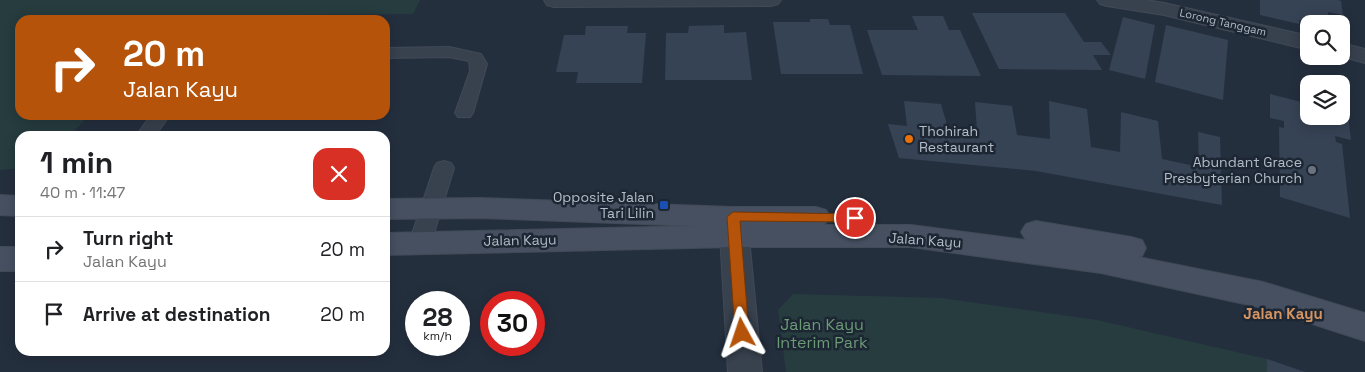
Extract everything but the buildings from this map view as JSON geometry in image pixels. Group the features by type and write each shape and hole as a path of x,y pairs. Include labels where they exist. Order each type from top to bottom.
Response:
{"main road":[{"path":"0,205 15,206"},
{"name":"Jalan Kayu","path":"390,209 480,208 734,227 911,236 1016,248 1101,261 1263,295 1365,327"},
{"name":"Jalan Kayu","path":"390,244 906,219 1014,229 1091,240 1255,275 1365,308"},
{"path":"0,260 15,258"}],"street":[{"path":"554,1 771,0"},
{"name":"Lorong Tanggam","path":"1107,0 1164,9 1300,41"},
{"path":"1350,52 1365,56"},
{"path":"734,227 746,372"}],"lane":[{"path":"390,53 449,52 475,57 479,64 478,71 464,113"},
{"path":"149,131 156,120"},
{"path":"420,243 444,168"}],"green space":[{"path":"0,0 420,0 413,14 15,15 15,120 84,120 75,131 15,131 15,168 0,170"},
{"name":"Jalan Kayu Interim Park","path":"793,294 941,298 1097,320 1267,359 1267,372 786,372 778,310"}],"place":[{"name":"Thohirah Restaurant","path":"909,139"},
{"name":"Abundant Grace Presbyterian Church","path":"1312,170"},
{"name":"Opposite Jalan Tari Lilin","path":"664,205"}],"district":[{"name":"Jalan Kayu","path":"1283,314"}],"route":[{"path":"742,333 733,217 855,218"}]}
